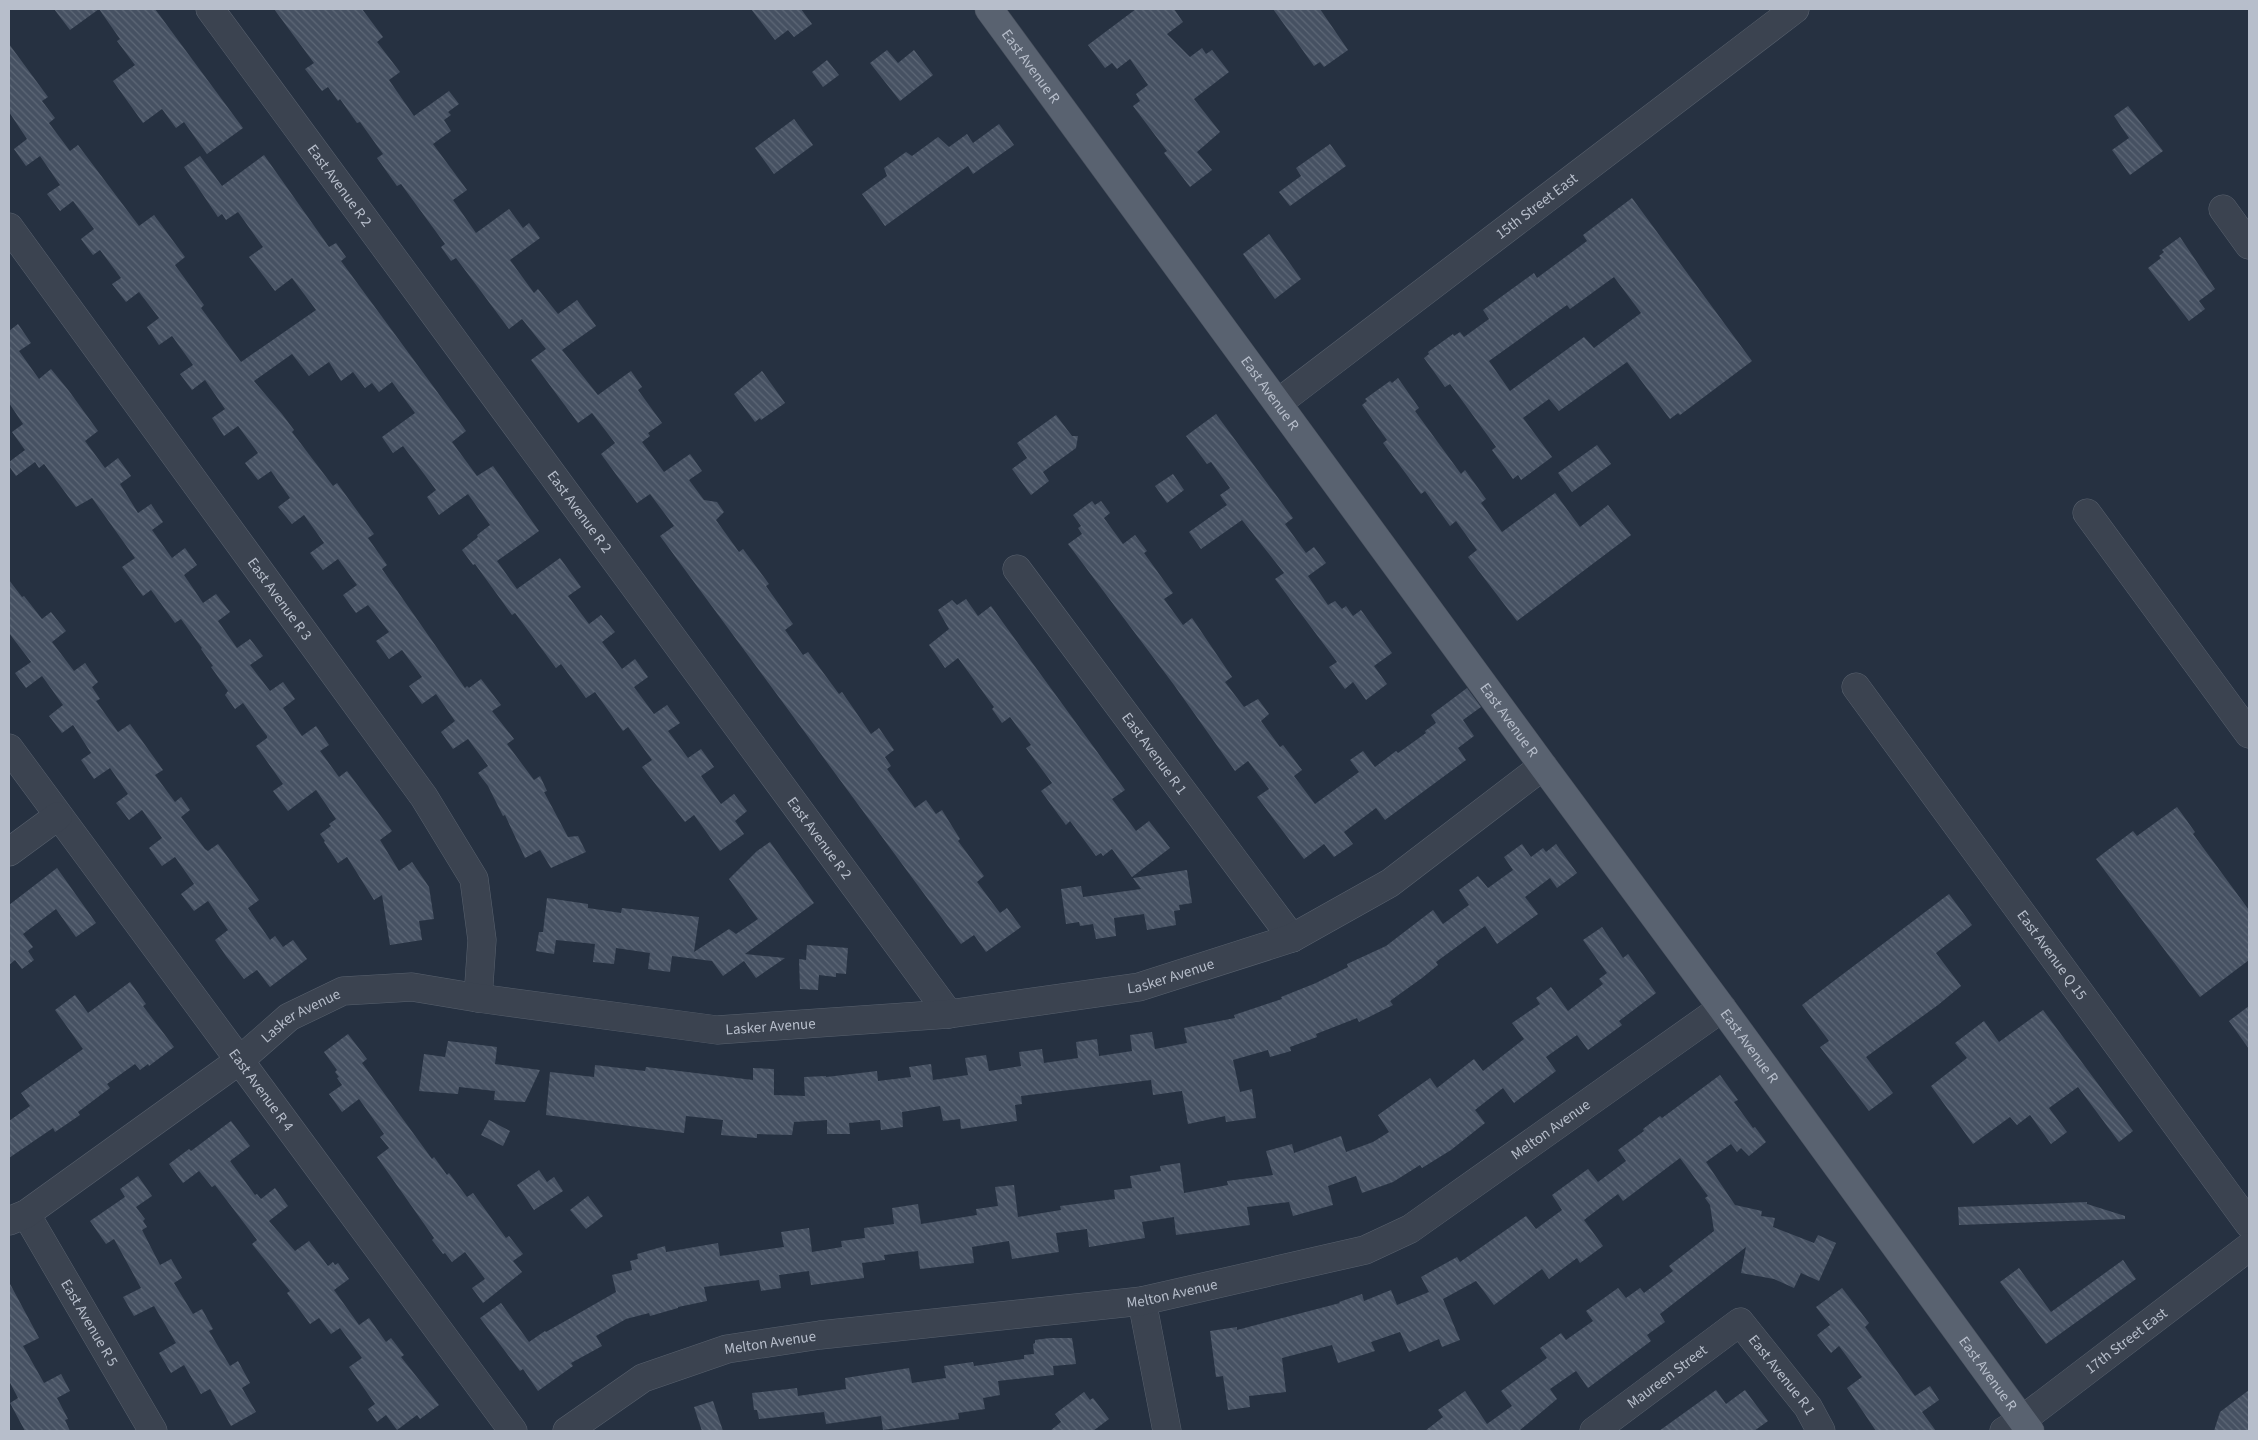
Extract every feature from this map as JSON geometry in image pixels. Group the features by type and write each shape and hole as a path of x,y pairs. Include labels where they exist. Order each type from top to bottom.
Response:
{"main road":[{"name":"East Avenue R","path":"989,9 1722,1008 2019,1428"}],"street":[{"name":"East Avenue R 2","path":"210,9 949,1014"},
{"name":"15th Street East","path":"1278,403 1795,9"},
{"path":"2223,209 2249,245"},
{"name":"East Avenue R 3","path":"9,228 424,797 474,879 482,940 478,998"},
{"path":"2087,513 2249,734"},
{"name":"East Avenue R 1","path":"1017,569 1292,938"},
{"name":"East Avenue Q 15","path":"1856,687 2249,1224"},
{"name":"East Avenue R 4","path":"9,748 513,1431"},
{"name":"Lasker Avenue","path":"17,1218 240,1060 289,1017 343,991 412,987 478,998 717,1030 949,1014 1139,987 1292,938 1390,883 1543,766"},
{"path":"9,852 58,816"},
{"name":"Melton Avenue","path":"566,1431 644,1378 727,1349 820,1335 1142,1301 1365,1250 1410,1229 1722,1008"},
{"name":"East Avenue R 5","path":"17,1218 153,1431"},
{"name":"17th Street East","path":"2019,1428 2249,1247"},
{"path":"1142,1301 1167,1431"},
{"name":"East Avenue R 1","path":"1740,1322 1808,1407 1820,1431"},
{"name":"Maureen Street","path":"1594,1431 1740,1322"}],"building":[{"path":"54,9 99,9 70,30"},
{"path":"99,9 155,9 243,128 207,154 184,122 176,128 162,109 143,123 113,81 135,65 117,41 120,39"},
{"path":"274,9 362,9 383,37 377,42 400,72 389,80 414,116 449,91 459,104 448,112 451,115 444,120 451,131 433,144 467,190 453,200 476,233 509,209 523,228 529,223 540,238 510,260 534,293 538,289 558,314 577,300 596,326 562,350 598,395 631,371 642,387 638,390 662,423 648,433 650,436 642,442 664,472 690,454 702,471 689,480 704,500 717,502 724,512 716,520 739,552 743,549 769,584 766,586 793,624 785,630 803,655 808,652 839,694 842,692 871,734 879,728 894,750 885,757 891,766 887,769 915,808 926,800 936,814 942,810 960,839 958,841 984,876 977,882 1000,913 1007,908 1021,927 986,952 974,935 961,944 660,536 674,526 650,494 637,503 601,454 615,443 592,413 578,423 531,360 546,349 522,319 509,329 456,258 451,261 441,247 445,244 401,184 397,186 377,158 383,154 360,122 357,123 340,99 338,101 328,87 322,91 305,69 314,63"},
{"path":"751,9 801,9 812,24 794,37 788,30 775,40"},
{"path":"1136,9 1174,9 1183,22 1167,34 1190,57 1202,48 1206,54 1212,50 1229,72 1194,99 1220,132 1197,152 1212,170 1190,187 1164,153 1167,151 1133,106 1140,101 1136,94 1148,85 1130,59 1117,69 1112,63 1105,68 1088,45"},
{"path":"1273,9 1320,9 1348,50 1324,67 1320,62 1314,66"},
{"path":"9,44 48,97 42,101 55,118 49,123 70,151 78,145 139,226 154,215 185,257 175,265 204,305 201,308 241,362 316,310 292,278 275,291 249,257 263,247 238,212 226,220 222,214 218,217 184,167 200,156 222,186 264,155 329,247 336,243 346,257 341,261 466,431 452,442 477,476 493,466 539,531 497,561 517,589 560,558 581,587 568,596 589,624 601,615 615,632 602,642 622,669 635,659 648,677 634,687 654,714 667,705 680,723 668,731 688,758 701,749 714,767 701,776 721,804 734,794 747,811 735,821 744,834 720,851 694,815 685,822 642,767 652,760 628,727 623,731 595,692 586,698 561,664 556,668 515,613 512,615 475,564 473,565 462,550 490,525 468,494 439,515 427,497 436,490 403,446 393,453 382,437 415,413 392,382 379,392 372,383 365,388 353,372 341,381 329,362 309,376 292,354 254,381 282,414 294,430 292,432 333,486 337,483 374,534 368,538 387,565 382,569 465,688 467,686 469,688 481,679 501,705 492,711 514,739 507,744 534,780 540,776 547,791 544,792 568,837 578,836 586,852 551,868 540,850 525,858 505,815 503,816 488,786 478,773 488,766 468,739 453,749 441,732 455,721 436,694 422,704 409,686 422,677 402,650 389,659 376,641 389,632 368,605 356,613 343,595 357,585 338,559 323,570 310,553 324,543 304,515 292,524 278,507 290,498 271,471 258,480 245,463 258,453 238,426 224,436 212,418 225,409 205,380 192,390 180,374 193,365 172,336 159,345 147,327 159,318 139,292 126,302 112,284 121,278 100,250 93,255 81,239 94,229 73,201 60,211 47,194 60,185 40,156 26,166 14,149 27,139 9,112"},
{"path":"887,50 898,63 914,50 933,75 900,101 870,63"},
{"path":"827,60 839,75 823,87 812,72"},
{"path":"2128,106 2163,151 2130,175 2112,150 2129,138 2114,116"},
{"path":"794,119 813,145 774,174 755,148"},
{"path":"999,124 1014,145 973,174 968,166 885,226 862,194 887,176 884,168 906,152 912,156 938,137 949,147 967,134 973,143"},
{"path":"1330,144 1346,166 1290,206 1279,192 1301,176 1296,168"},
{"path":"1632,198 1752,361 1680,415 1678,413 1670,419 1627,362 1559,411 1549,399 1523,418 1552,457 1521,480 1518,475 1513,479 1492,450 1496,447 1450,384 1445,387 1424,358 1429,354 1428,352 1453,334 1454,336 1460,332 1464,337 1489,319 1483,310 1534,273 1537,278 1587,241 1583,235","holes":["1614,277 1641,313 1594,348 1584,337 1510,391 1489,361 1567,305 1570,309"]},
{"path":"1269,234 1301,279 1275,299 1243,254"},
{"path":"2180,237 2215,289 2199,301 2205,309 2189,321 2148,268 2161,258 2159,256 2164,252 2162,250"},
{"path":"18,324 31,343 19,351 39,379 51,369 69,391 98,431 85,441 105,468 118,458 131,476 120,484 138,513 151,504 163,522 152,530 172,558 185,548 197,565 184,575 203,603 216,594 230,612 218,621 237,648 250,639 263,656 250,665 270,691 283,682 295,699 283,708 302,736 316,726 329,745 320,751 339,777 347,771 392,831 380,840 399,871 412,862 429,887 434,919 419,921 422,940 390,945 382,895 374,900 347,857 338,863 320,834 331,826 329,824 336,819 316,790 288,811 273,791 283,784 256,746 267,736 243,703 235,709 225,695 228,691 211,667 213,666 181,619 175,623 151,590 143,596 122,567 135,558 92,498 76,507 44,464 39,468 35,462 16,476 9,466 9,462 25,450 12,432 23,424 9,403 9,331"},
{"path":"762,371 785,403 761,420 760,418 755,422 734,394"},
{"path":"1398,378 1419,408 1415,411 1461,474 1465,470 1486,499 1481,503 1502,532 1555,493 1580,527 1608,505 1631,535 1517,621 1468,557 1477,550 1456,521 1450,526 1425,491 1421,494 1383,443 1387,440 1362,405 1367,401 1365,399 1390,381 1392,383"},
{"path":"1216,414 1293,518 1285,524 1306,553 1314,547 1326,563 1308,576 1328,605 1335,601 1342,609 1346,606 1353,616 1361,610 1392,653 1374,666 1387,684 1366,700 1353,682 1345,689 1329,667 1337,662 1275,579 1284,573 1242,520 1201,549 1189,532 1227,505 1220,495 1230,488 1211,462 1207,464 1186,436"},
{"path":"1056,415 1072,436 1078,436 1076,448 1043,472 1049,481 1031,495 1012,469 1027,458 1017,443"},
{"path":"1597,445 1611,464 1572,492 1558,473"},
{"path":"1173,474 1184,490 1167,503 1155,486"},
{"path":"1092,501 1095,505 1101,501 1110,513 1104,518 1123,544 1135,535 1147,551 1144,553 1173,593 1164,599 1183,625 1192,618 1232,677 1225,682 1244,707 1258,699 1269,714 1261,721 1280,747 1283,745 1302,770 1294,776 1315,804 1359,772 1350,760 1363,751 1375,767 1396,751 1398,753 1426,733 1425,731 1436,723 1431,715 1467,688 1481,707 1463,720 1474,736 1458,748 1466,760 1385,820 1376,808 1344,832 1353,844 1334,857 1324,844 1304,859 1257,797 1269,789 1248,761 1235,771 1174,685 1068,544 1082,534 1078,528 1081,526 1073,515"},
{"path":"9,580 42,619 51,612 66,631 52,642 74,671 85,663 98,682 92,687 100,699 96,701 118,732 130,724 163,770 155,775 175,802 181,797 190,810 181,817 205,849 208,851 218,844 246,882 259,900 248,908 270,940 275,936 283,947 293,940 307,959 270,987 257,970 244,979 226,956 215,940 228,930 208,901 194,911 181,894 194,884 175,857 162,866 149,848 162,838 142,810 129,820 116,803 128,794 110,768 94,779 81,760 91,753 73,725 62,733 49,716 63,705 42,676 26,688 15,673 31,662 9,633"},
{"path":"966,599 978,616 991,606 1125,790 1112,799 1136,831 1149,821 1170,848 1132,877 1112,849 1103,856 1101,853 1096,856 1070,821 1066,825 1041,791 1052,783 1026,748 1031,745 1010,717 1002,723 992,709 994,707 958,658 945,668 929,645 949,629 938,610 952,600 957,605"},
{"path":"2177,807 2195,832 2193,834 2249,910 2249,960 2200,997 2096,859 2133,831 2137,836"},
{"path":"770,842 814,903 745,954 785,958 756,978 744,961 723,976 712,961 672,956 670,972 648,969 650,953 616,948 614,964 593,962 595,944 556,940 554,954 536,951 539,932 543,932 547,898 588,904 588,908 621,913 622,908 699,917 694,952 729,929 736,934 758,919 729,879 757,851"},
{"path":"1522,844 1531,857 1543,848 1546,852 1556,844 1577,873 1557,888 1550,878 1525,897 1538,914 1497,944 1485,926 1436,962 1438,965 1390,1001 1393,1005 1359,1022 1357,1018 1316,1034 1317,1037 1290,1047 1291,1051 1270,1057 1268,1050 1233,1060 1240,1092 1252,1089 1256,1118 1226,1122 1225,1116 1188,1124 1182,1091 1153,1095 1151,1080 1021,1096 1022,1104 1015,1105 1017,1121 961,1129 960,1119 943,1121 940,1106 902,1112 903,1127 881,1130 880,1120 849,1123 850,1134 827,1134 827,1120 794,1122 792,1135 757,1134 757,1138 721,1135 723,1120 686,1116 684,1133 546,1115 550,1072 594,1077 595,1065 645,1071 646,1067 753,1080 753,1068 774,1069 774,1095 805,1096 804,1077 826,1077 877,1071 878,1081 911,1077 909,1067 931,1064 933,1080 968,1075 965,1058 986,1055 989,1071 1021,1066 1019,1052 1042,1049 1044,1063 1078,1058 1076,1042 1097,1039 1099,1056 1132,1051 1130,1035 1152,1032 1155,1049 1187,1043 1184,1028 1235,1018 1234,1015 1282,999 1281,997 1316,983 1348,967 1347,964 1386,946 1433,910 1443,924 1469,905 1459,890 1478,876 1488,888 1513,870 1504,857"},
{"path":"57,868 96,923 76,937 56,909 23,934 33,947 28,951 34,960 22,969 15,960 9,965 9,905"},
{"path":"1187,870 1192,903 1179,905 1180,910 1174,911 1176,925 1147,930 1144,914 1114,918 1116,936 1096,939 1093,924 1080,926 1079,922 1066,924 1061,889 1081,886 1083,897 1141,889 1133,878"},
{"path":"1949,894 1972,925 1936,953 1961,986 1866,1057 1893,1093 1869,1111 1820,1047 1829,1041 1802,1005"},
{"path":"1602,927 1623,958 1628,954 1656,993 1619,1021 1622,1025 1588,1050 1577,1035 1546,1057 1556,1071 1514,1103 1503,1088 1475,1110 1485,1123 1451,1150 1422,1168 1420,1165 1393,1182 1362,1193 1356,1176 1328,1186 1333,1205 1293,1216 1289,1202 1247,1207 1250,1225 1176,1235 1174,1217 1142,1222 1145,1238 1089,1247 1087,1229 1056,1233 1059,1252 1012,1259 1009,1241 972,1247 974,1263 920,1269 918,1251 884,1255 885,1260 862,1263 864,1278 811,1285 809,1271 779,1275 781,1288 761,1291 759,1280 704,1287 707,1301 678,1307 650,1316 649,1313 626,1319 596,1336 602,1346 571,1363 573,1366 538,1391 523,1369 520,1371 480,1318 501,1303 529,1342 545,1331 616,1292 612,1275 632,1270 630,1261 638,1259 637,1254 665,1246 666,1252 718,1243 720,1256 784,1247 781,1232 809,1228 812,1252 842,1247 841,1241 865,1238 864,1228 894,1224 892,1208 918,1204 921,1224 977,1215 976,1209 998,1206 995,1187 1014,1185 1018,1217 1061,1210 1060,1206 1115,1199 1114,1190 1132,1188 1130,1176 1161,1171 1160,1166 1180,1163 1184,1193 1228,1185 1227,1181 1273,1175 1266,1151 1292,1144 1294,1153 1341,1136 1346,1152 1373,1142 1389,1132 1378,1115 1430,1078 1437,1088 1474,1059 1483,1071 1524,1039 1512,1023 1540,1004 1536,998 1551,987 1568,1011 1603,984 1599,979 1607,973 1583,940"},
{"path":"807,945 848,948 846,974 836,973 836,977 819,975 818,990 800,989 799,959 806,960"},
{"path":"130,982 146,1004 143,1006 174,1047 149,1066 148,1064 140,1070 135,1064 107,1084 110,1088 78,1112 80,1115 55,1132 53,1128 9,1158 9,1121 30,1106 21,1093 83,1049 55,1010 75,995 88,1013"},
{"path":"2249,1006 2249,1049 2229,1021"},
{"path":"2043,1010 2133,1131 2119,1142 2078,1087 2049,1108 2067,1132 2051,1144 2030,1115 2017,1125 2010,1117 1973,1144 1931,1086 1967,1058 1955,1043 1984,1021 1999,1042"},
{"path":"348,1034 367,1059 362,1063 432,1159 434,1157 447,1175 449,1173 467,1197 473,1193 506,1238 509,1236 523,1254 513,1261 522,1272 483,1303 472,1288 485,1279 465,1252 452,1262 445,1253 443,1254 432,1240 434,1238 377,1157 389,1148 380,1137 384,1134 359,1099 342,1112 329,1094 342,1085 335,1072 337,1070 324,1052"},
{"path":"448,1041 497,1047 495,1064 540,1070 525,1102 494,1100 495,1091 459,1087 458,1094 419,1091 424,1054 445,1057"},
{"path":"1720,1075 1738,1100 1734,1102 1766,1142 1749,1156 1741,1148 1737,1152 1731,1144 1706,1162 1735,1205 1762,1211 1761,1216 1775,1218 1773,1227 1814,1243 1818,1235 1836,1243 1819,1281 1801,1273 1794,1288 1774,1279 1741,1273 1746,1247 1660,1314 1665,1322 1647,1335 1651,1341 1588,1388 1576,1371 1550,1389 1557,1399 1519,1431 1425,1431 1443,1417 1438,1410 1465,1391 1487,1424 1512,1406 1501,1391 1547,1358 1540,1348 1561,1333 1566,1340 1593,1321 1586,1311 1618,1288 1626,1298 1640,1288 1644,1293 1673,1271 1669,1266 1714,1231 1710,1205 1705,1198 1708,1196 1680,1158 1623,1201 1618,1194 1584,1220 1603,1246 1580,1263 1577,1258 1549,1279 1542,1269 1494,1305 1476,1281 1443,1299 1460,1340 1442,1347 1439,1339 1409,1352 1400,1332 1371,1342 1375,1351 1338,1363 1332,1345 1282,1358 1286,1392 1249,1396 1250,1407 1228,1410 1223,1376 1216,1377 1210,1331 1237,1327 1237,1330 1340,1303 1362,1294 1364,1301 1391,1290 1397,1305 1429,1292 1421,1277 1457,1257 1460,1262 1526,1216 1536,1229 1562,1210 1552,1195 1588,1169 1598,1182 1626,1161 1618,1150 1644,1131 1643,1129 1660,1116 1662,1118"},
{"path":"489,1120 510,1131 503,1146 481,1135"},
{"path":"231,1121 250,1146 230,1161 255,1195 257,1194 261,1199 275,1188 288,1206 269,1221 295,1251 309,1241 328,1266 333,1262 335,1265 338,1263 349,1279 334,1290 359,1325 369,1318 386,1342 391,1338 404,1355 401,1357 439,1405 420,1419 417,1415 397,1430 386,1415 377,1422 368,1409 375,1404 349,1367 362,1358 340,1328 331,1334 319,1318 310,1324 287,1293 290,1291 252,1244 257,1240 215,1185 212,1187 199,1171 183,1183 169,1164 189,1149 191,1151"},
{"path":"539,1170 547,1182 554,1177 563,1191 534,1210 517,1185"},
{"path":"138,1176 152,1196 136,1207 145,1219 143,1221 147,1227 142,1230 160,1265 171,1259 182,1278 174,1283 193,1314 202,1309 213,1329 209,1331 230,1366 238,1361 250,1383 242,1388 256,1412 231,1426 210,1389 201,1394 184,1365 171,1373 159,1353 176,1343 154,1306 134,1316 123,1297 141,1288 114,1239 106,1244 90,1221 125,1197 120,1189"},
{"path":"588,1196 603,1216 586,1229 570,1210"},
{"path":"2087,1202 2087,1204 2125,1216 2125,1219 1959,1225 1958,1207"},
{"path":"2123,1260 2136,1279 2046,1344 2000,1282 2019,1268 2051,1312"},
{"path":"9,1282 39,1338 23,1346 44,1383 61,1374 70,1391 57,1398 68,1419 65,1420 70,1431 25,1431 10,1403 18,1398 9,1381"},
{"path":"1842,1288 1869,1323 1865,1327 1915,1396 1930,1386 1939,1400 1922,1412 1936,1431 1876,1431 1847,1388 1862,1377 1839,1346 1831,1353 1817,1335 1830,1325 1816,1307"},
{"path":"1072,1338 1076,1364 1053,1366 1054,1375 998,1381 1000,1395 983,1398 985,1409 958,1413 959,1419 883,1430 881,1416 826,1424 824,1412 759,1419 757,1410 754,1410 752,1393 797,1388 798,1396 846,1389 845,1378 909,1368 912,1383 946,1378 944,1366 973,1362 974,1366 1024,1359 1024,1355 1034,1354 1033,1344 1035,1340"},
{"path":"1716,1390 1726,1404 1745,1390 1768,1421 1754,1431 1659,1431"},
{"path":"2249,1390 2249,1431 2214,1431 2220,1412"},
{"path":"1084,1392 1090,1400 1093,1398 1109,1419 1093,1431 1050,1431 1061,1422 1055,1414"},
{"path":"713,1401 723,1431 702,1431 694,1407"}]}
